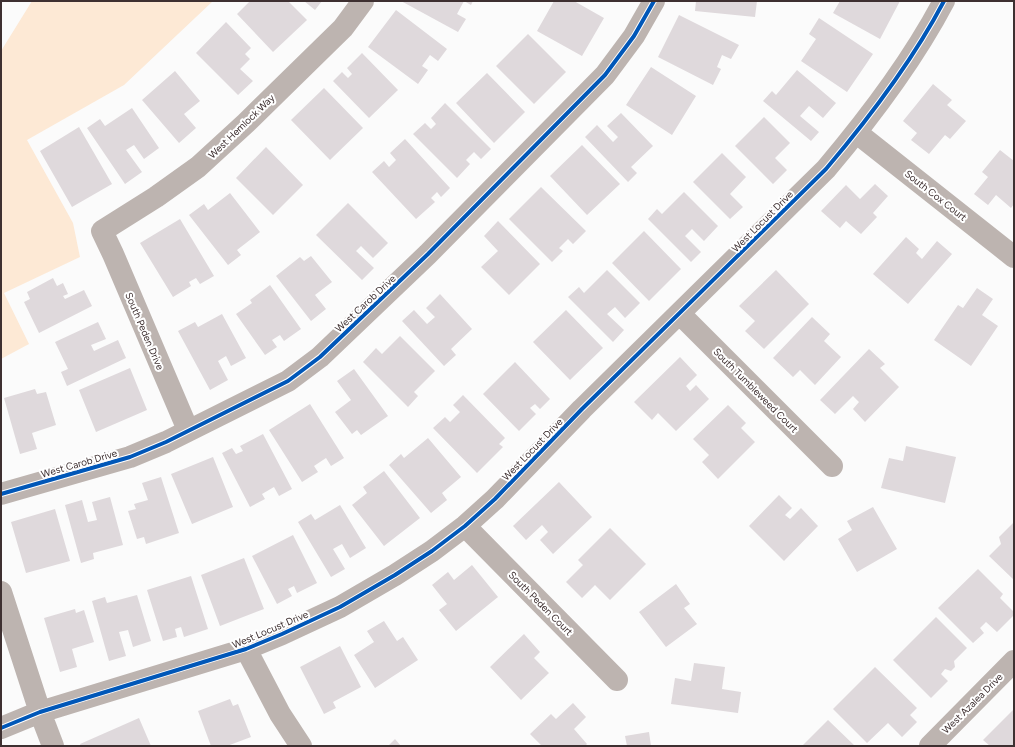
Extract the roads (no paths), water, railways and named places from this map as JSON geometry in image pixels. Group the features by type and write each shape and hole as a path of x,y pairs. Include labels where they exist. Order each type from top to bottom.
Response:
{"street":[{"name":"West Hemlock Way","path":"102,231 156,197 198,167 246,123 343,28 363,1"},
{"name":"West Carob Drive","path":"1,494 130,457 166,442 288,382 320,357 428,254 605,75 634,36 654,1"},
{"name":"West Locust Drive","path":"1,728 40,712 246,650 359,596 414,563 466,526 495,499 582,409 826,170 857,133 923,39 944,1"},
{"name":"South Cox Court","path":"857,133 1014,257"},
{"name":"South Peden Drive","path":"102,231 188,430"},
{"name":"South Tumbleweed Court","path":"680,314 832,466"},
{"name":"South Peden Court","path":"466,526 617,680"},
{"path":"1,592 40,712 53,746"},
{"path":"246,650 280,714 301,746"},
{"name":"West Azalea Drive","path":"930,746 1014,661"}]}
